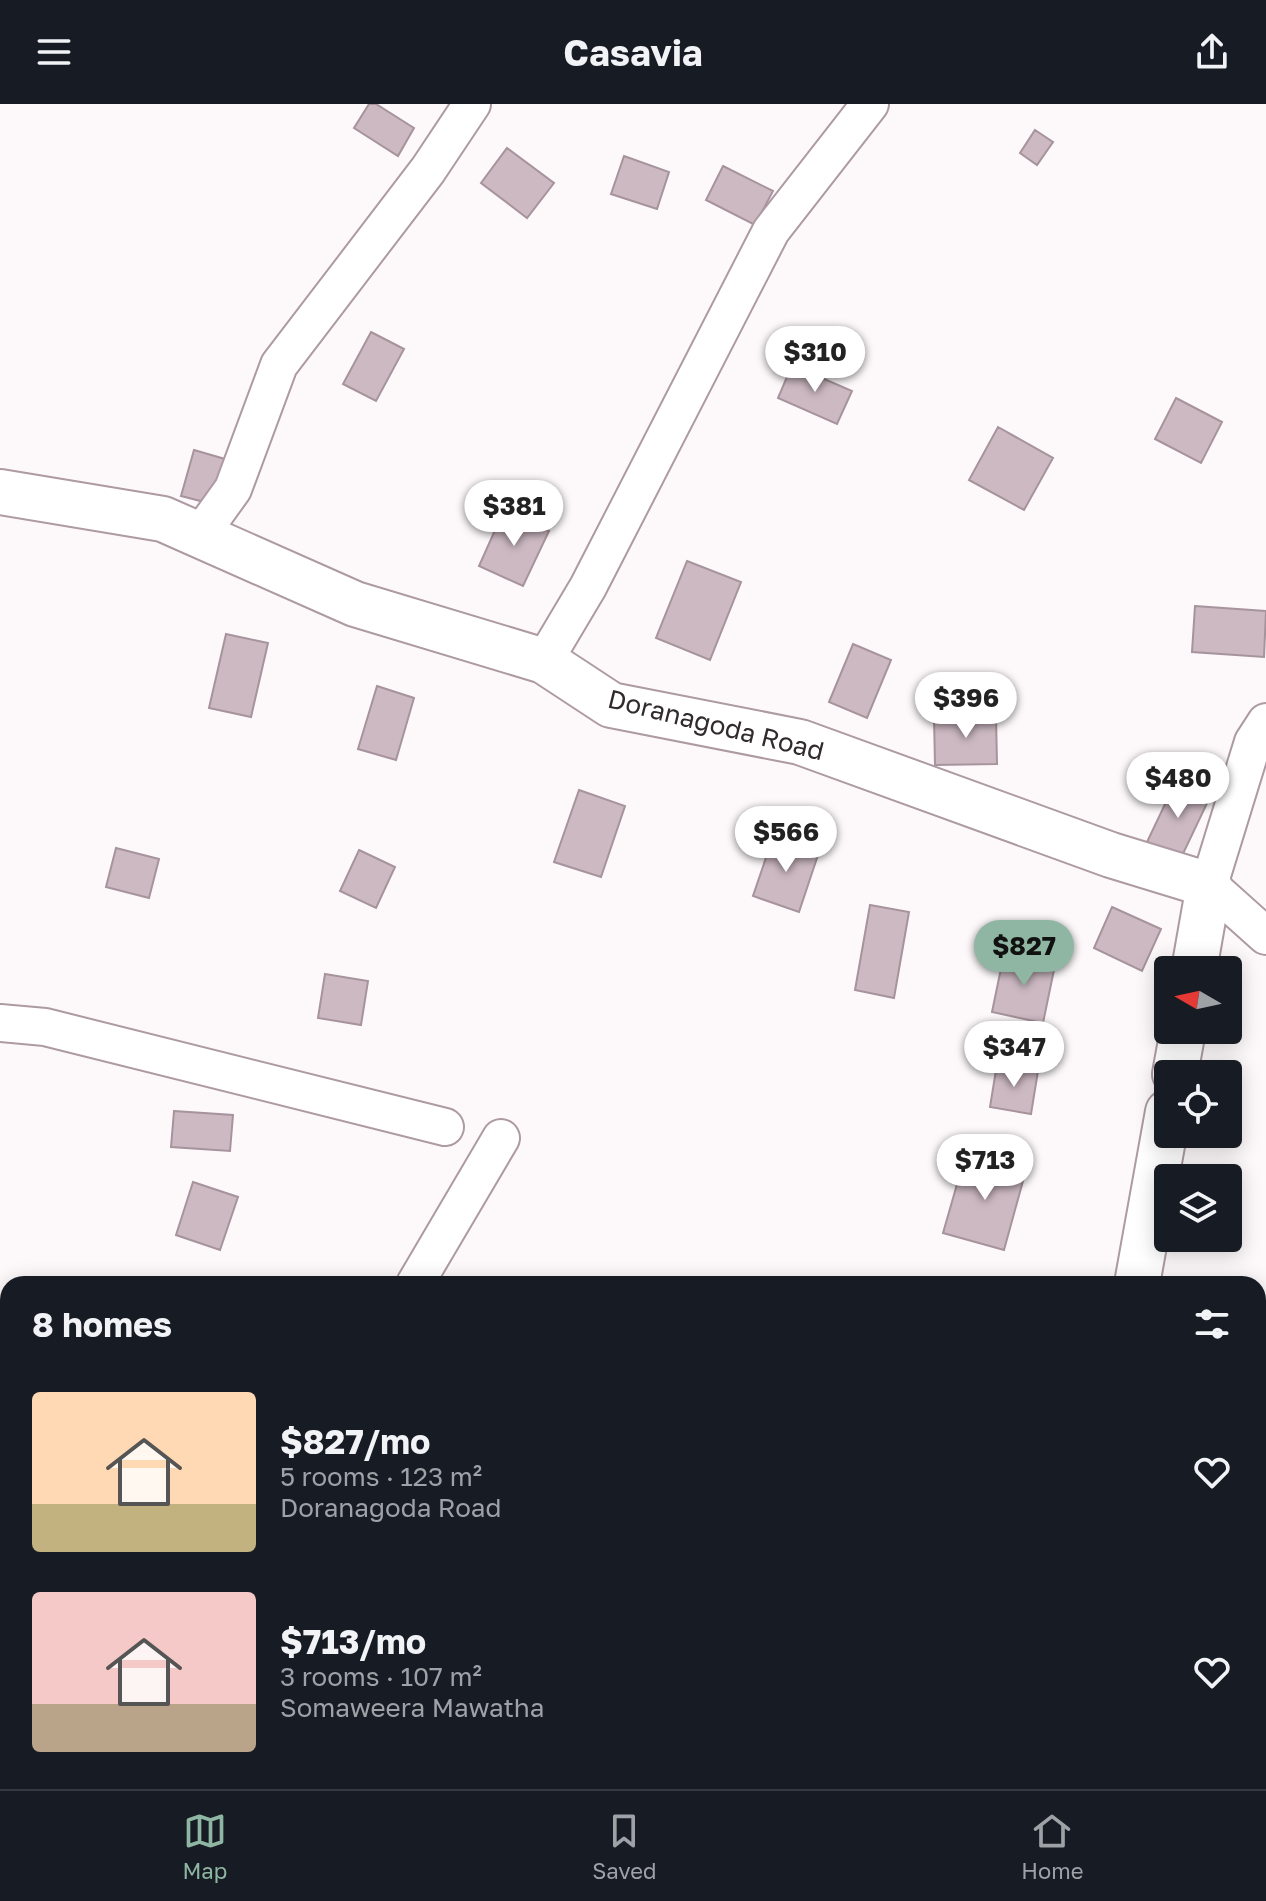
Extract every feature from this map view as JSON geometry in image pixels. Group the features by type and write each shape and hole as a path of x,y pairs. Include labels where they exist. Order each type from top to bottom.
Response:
{"street":[{"path":"200,535 233,489 279,365 428,170 472,104"},
{"path":"544,661 588,587 771,231 870,104"},
{"name":"Doranagoda Road","path":"0,492 163,519 355,604 544,661 611,705 800,742 1111,855 1209,885"},
{"path":"1196,956 1209,885 1253,742 1266,722"},
{"path":"1209,885 1266,936"},
{"path":"0,1023 45,1027 445,1127"},
{"path":"424,1276 501,1138"},
{"path":"1138,1276 1162,1148"}],"building":[{"path":"369,104 376,104 414,128 398,156 354,128"},
{"path":"1035,130 1053,142 1037,165 1020,153"},
{"path":"507,148 554,183 527,218 481,183"},
{"path":"624,156 669,172 657,209 611,194"},
{"path":"723,166 773,191 755,225 706,200"},
{"path":"371,332 404,349 376,401 343,384"},
{"path":"792,365 852,391 837,424 778,398"},
{"path":"1176,398 1222,422 1201,463 1155,439"},
{"path":"998,427 1053,458 1024,510 969,480"},
{"path":"194,450 225,459 212,504 181,496"},
{"path":"504,510 549,531 523,586 479,566"},
{"path":"687,561 741,582 710,660 656,638"},
{"path":"1195,606 1266,611 1264,657 1192,652"},
{"path":"226,634 268,643 251,717 209,708"},
{"path":"853,644 891,660 867,718 829,702"},
{"path":"377,686 414,698 396,760 358,749"},
{"path":"996,716 997,764 935,765 934,717"},
{"path":"1176,781 1210,797 1181,858 1147,842"},
{"path":"579,790 625,806 601,877 554,862"},
{"path":"773,837 819,852 799,912 753,896"},
{"path":"116,848 159,859 149,898 106,887"},
{"path":"359,850 395,867 376,908 340,891"},
{"path":"870,905 909,912 894,998 855,990"},
{"path":"1112,907 1161,929 1142,971 1094,948"},
{"path":"1004,954 1055,965 1043,1023 992,1012"},
{"path":"325,974 368,981 361,1025 318,1018"},
{"path":"997,1064 1038,1071 1031,1114 990,1107"},
{"path":"174,1111 233,1115 230,1151 171,1147"},
{"path":"966,1153 1026,1170 1004,1250 943,1233"},
{"path":"193,1182 238,1197 220,1250 176,1235"}]}
